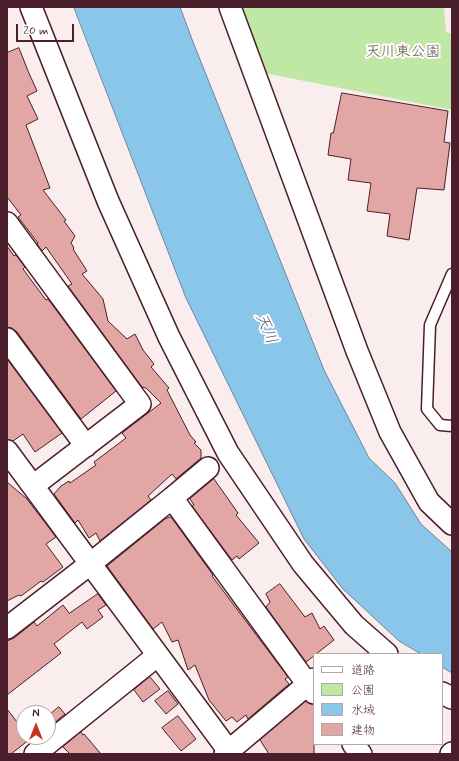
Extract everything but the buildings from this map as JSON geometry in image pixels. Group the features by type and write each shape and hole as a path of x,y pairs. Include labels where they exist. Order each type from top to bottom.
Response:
{"street":[{"path":"32,7 108,200 169,337 228,453 303,564 354,625 387,653"},
{"path":"230,7 357,351 390,432 429,502 452,524"},
{"path":"7,223 140,404 33,486"},
{"path":"7,339 86,446"},
{"path":"7,451 229,753 312,686 172,498"},
{"path":"7,628 90,564 208,468"},
{"path":"35,754 158,655"},
{"path":"443,694 452,698"},
{"path":"354,745 361,754"}],"lane":[{"path":"452,274 430,325 427,409 440,425 452,426"}],"green space":[{"name":"天川東公園","path":"235,7 444,7 446,32 452,34 452,110 259,72"}],"water":[{"name":"天川","path":"74,7 180,7 324,370 369,458 395,483 421,524 452,552 452,673 443,668 443,653 419,653 399,641 343,589 304,539 186,298"}]}
